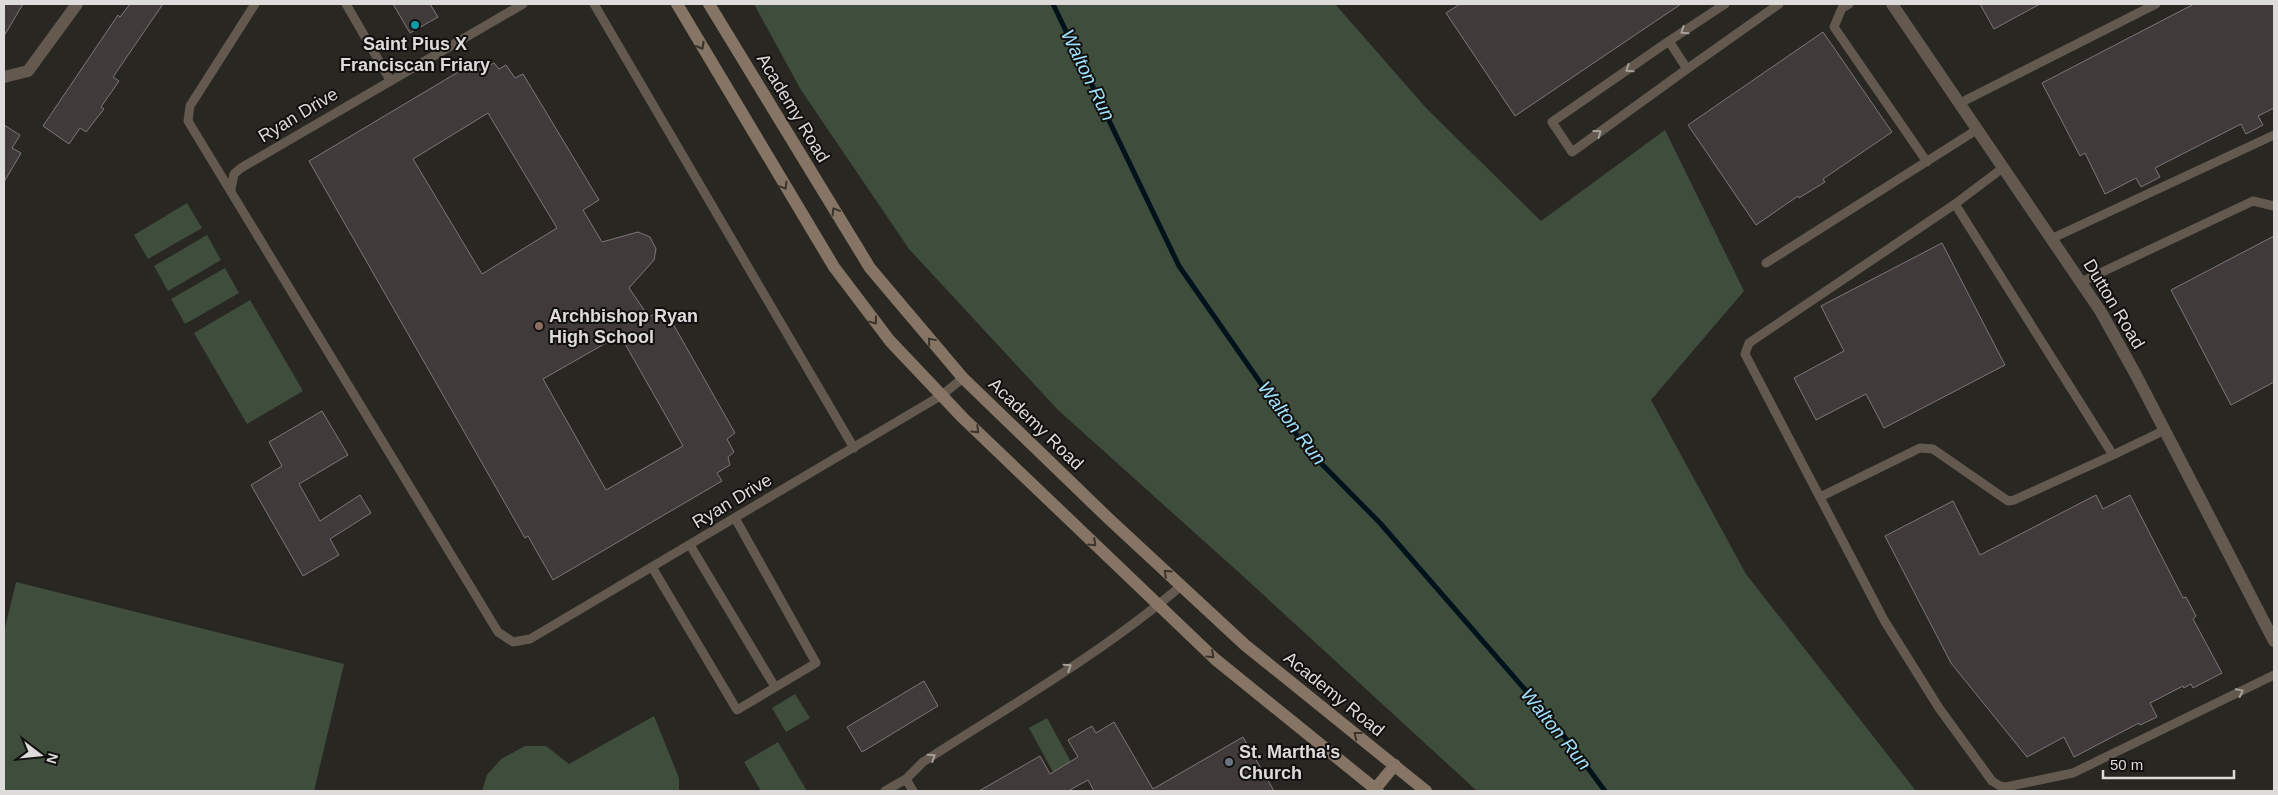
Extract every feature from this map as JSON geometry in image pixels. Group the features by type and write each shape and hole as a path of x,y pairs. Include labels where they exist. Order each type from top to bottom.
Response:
{"main road":[{"path":"677,4 834,267 890,341 942,396 1215,659 1375,791 1395,765"},
{"name":"Academy Road","path":"709,4 870,268 963,378 1244,645 1426,791"}],"street":[{"path":"4,77 28,71 77,4"},
{"name":"Dutton Road","path":"1892,4 2053,238 2101,312 2165,430 2274,641"}],"lane":[{"path":"231,189 188,121 190,106 254,4"},
{"path":"346,4 390,80"},
{"name":"Ryan Drive","path":"523,4 241,168 234,174 231,189 235,200 498,632 513,642 530,639 942,396 963,378"},
{"path":"594,4 854,448"},
{"path":"1724,4 1552,122 1572,152 1780,4"},
{"path":"1849,4 1842,8 1834,27 1927,162"},
{"path":"1960,103 2156,4"},
{"path":"1669,41 1687,69"},
{"path":"1766,263 1978,129"},
{"path":"2053,238 2274,135"},
{"path":"2004,167 1955,204 1749,343 1746,348 1746,354 1884,620 1939,708 1992,781 2006,787 2073,773 2274,675"},
{"path":"2081,282 2253,201 2274,206"},
{"path":"1955,204 2113,455"},
{"path":"1820,497 1920,448 1933,449 2008,501 2014,500 2165,430"},
{"path":"652,567 737,710 816,663 735,518"},
{"path":"690,545 775,687"},
{"path":"885,791 906,779 923,762 1089,654 1158,605 1181,586"},
{"path":"906,779 913,791"}],"green space":[{"path":"754,4 1335,4 1427,109 1541,221 1665,130 1744,291 1651,400 1746,574 1916,791 1477,791 1244,577 1058,410 909,249 801,90"},
{"path":"187,203 202,228 148,259 134,235"},
{"path":"207,235 221,260 168,291 154,266"},
{"path":"225,268 239,293 185,324 171,299"},
{"path":"250,300 303,391 247,424 194,333"},
{"path":"16,582 344,664 314,791 4,791 4,632"},
{"path":"795,694 810,718 786,732 772,708"},
{"path":"654,716 679,778 679,791 482,791 487,775 501,759 525,746 546,746 569,764"},
{"path":"1047,718 1071,762 1053,772 1029,728"},
{"path":"778,742 807,791 761,791 744,762"}],"building":[{"path":"4,4 23,4 4,36"},
{"path":"130,4 163,4 113,77 119,81 101,107 104,109 86,132 80,128 69,144 43,126 118,15 120,17"},
{"name":"Saint Pius X Franciscan Friary","path":"393,4 430,4 438,17 410,33"},
{"path":"1460,4 1681,4 1515,116 1446,13"},
{"path":"1980,4 2040,4 1994,29"},
{"path":"2194,4 2274,4 2274,108 2258,116 2263,125 2246,134 2241,124 2155,168 2160,177 2141,187 2136,178 2105,194 2085,153 2080,156 2042,83"},
{"path":"1823,32 1892,132 1823,179 1825,182 1799,198 1798,196 1756,225 1688,125"},
{"name":"Archbishop Ryan High School","path":"475,62 480,70 494,63 499,69 506,65 515,78 523,74 599,200 583,210 602,242 638,232 650,237 656,249 654,260 629,288 649,317 664,308 735,433 727,439 734,452 728,457 730,465 717,473 722,481 553,580 528,536 525,538 309,161","holes":["488,113 557,228 482,274 413,159","620,335 683,446 606,490 543,379"]},
{"path":"4,125 20,135 12,148 21,153 4,182"},
{"path":"2274,236 2274,382 2231,405 2171,290"},
{"path":"1942,243 2005,365 1884,428 1866,394 1816,420 1794,378 1844,351 1821,306"},
{"path":"322,411 348,455 299,484 320,521 360,495 371,513 330,539 339,555 303,576 251,485 282,466 269,442"},
{"path":"2096,495 2103,509 2130,495 2183,598 2186,597 2196,616 2193,619 2222,673 2193,688 2191,684 2184,688 2183,686 2150,703 2157,717 2140,725 2139,723 2074,757 2064,737 2027,757 1951,663 1885,536 1953,501 1980,555"},
{"path":"924,681 938,706 862,752 847,727"},
{"path":"1114,722 1153,789 1243,737 1274,791 1094,791 1088,780 1068,791 979,791 1040,756 1050,774 1078,757 1068,740 1092,726 1096,733"}],"waterway":[{"name":"Walton Run","path":"1053,4 1179,266 1306,448 1380,523 1555,724 1605,791"}],"place":[{"name":"Saint Pius X Franciscan Friary","path":"415,25"},
{"name":"Archbishop Ryan High School","path":"539,326"},
{"name":"St. Martha's Church","path":"1229,762"}]}
